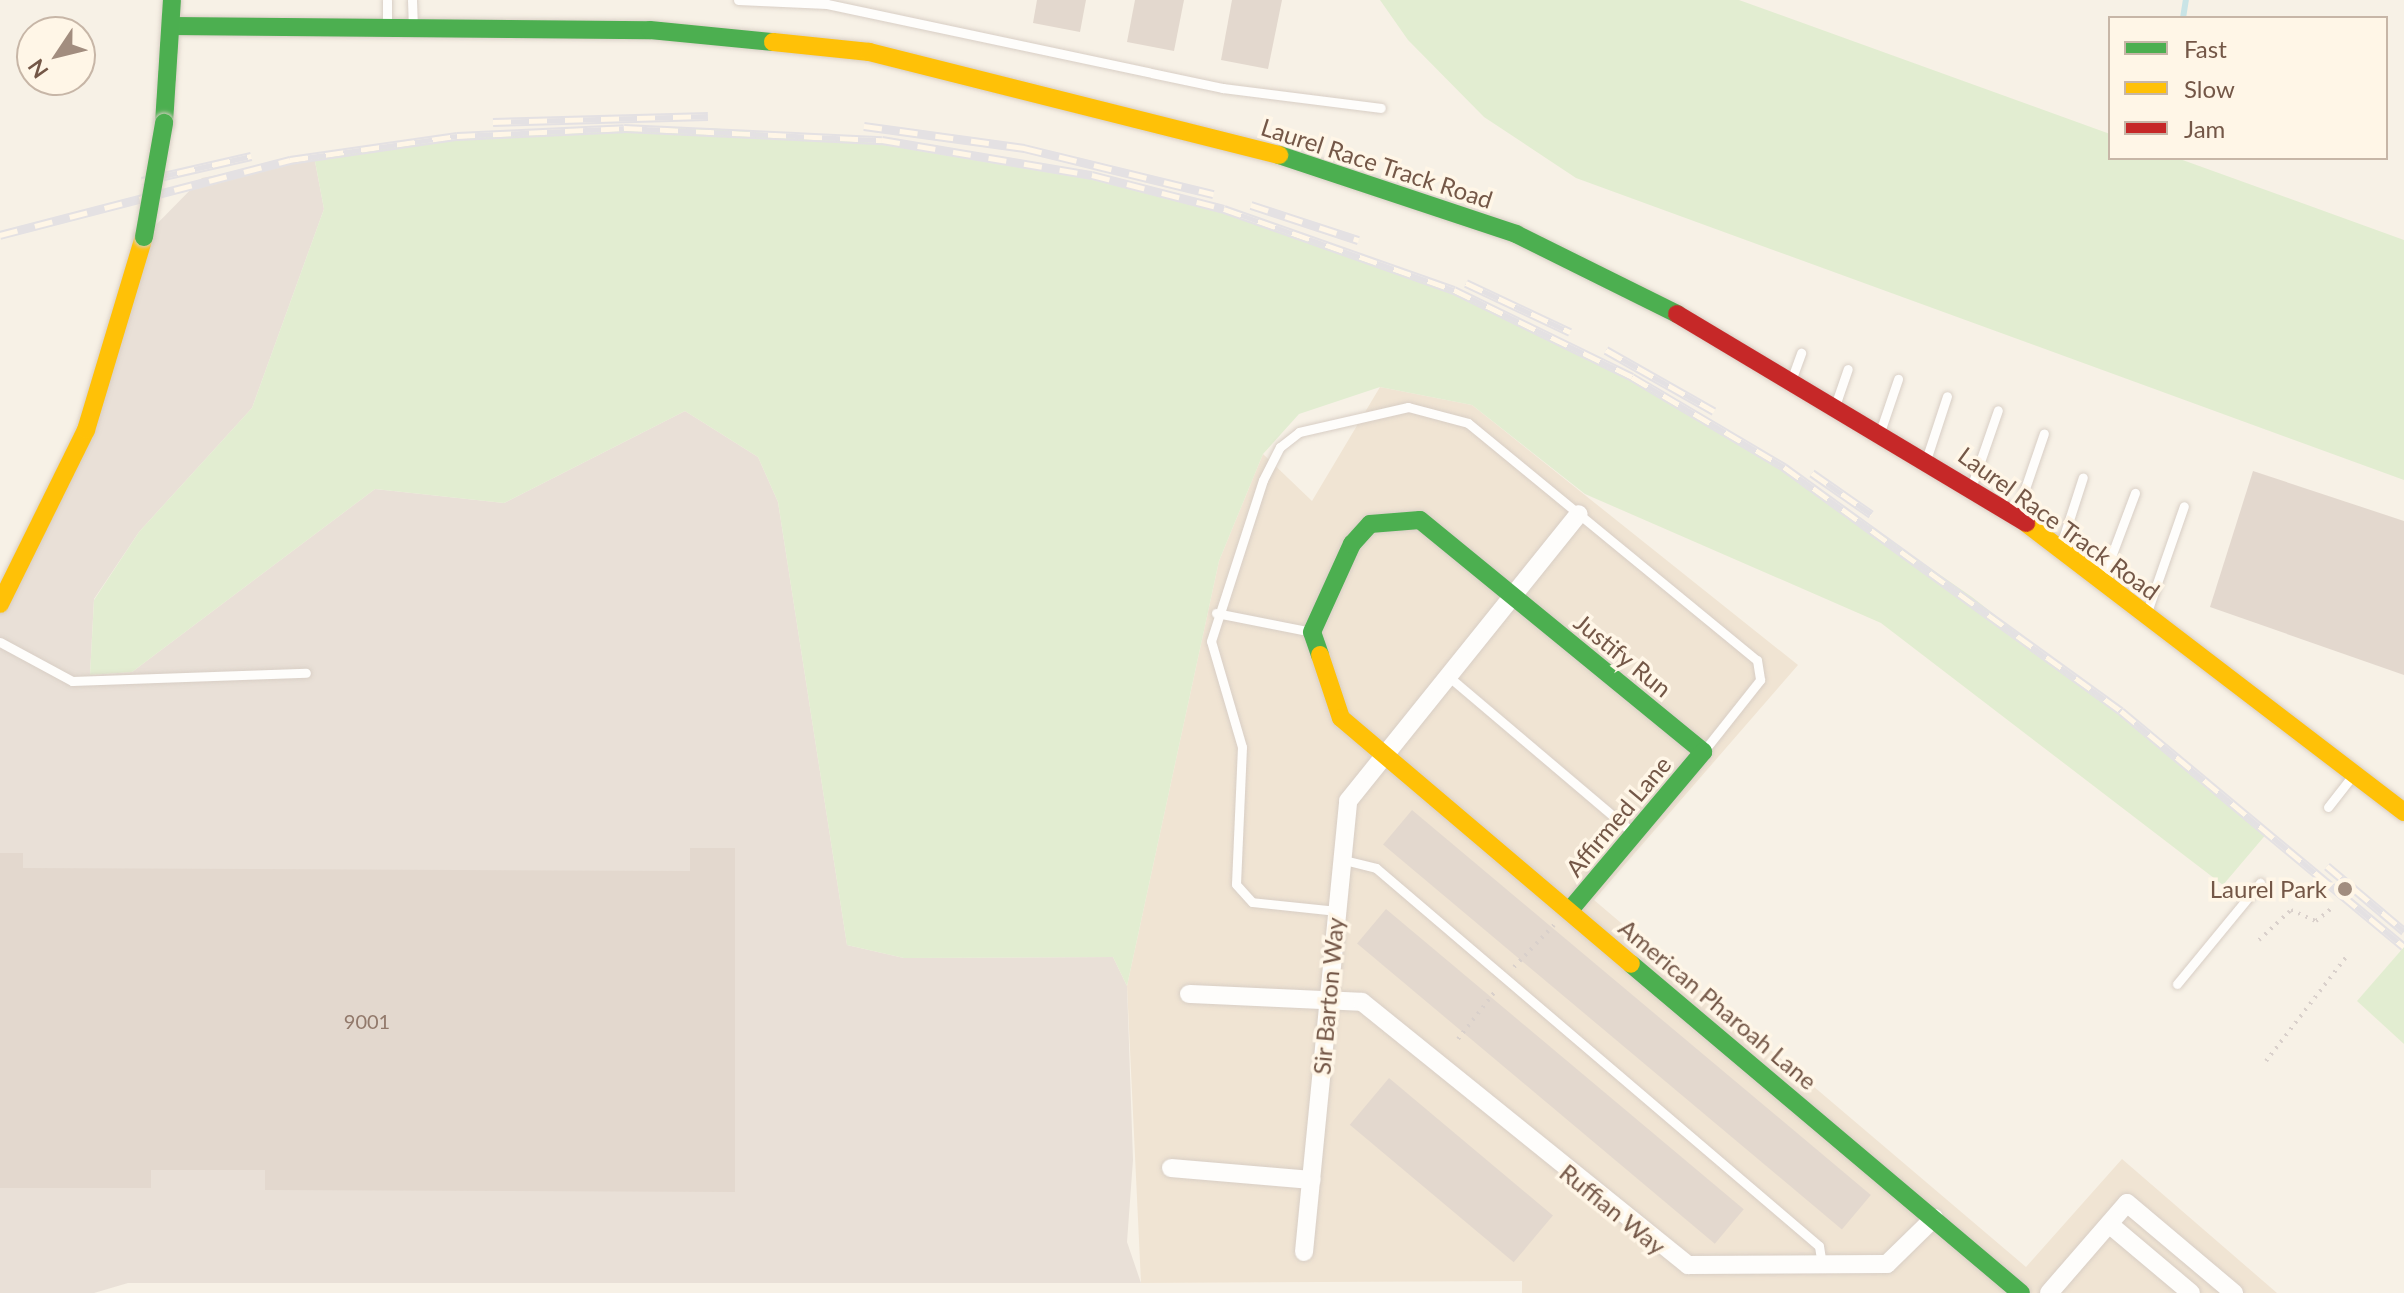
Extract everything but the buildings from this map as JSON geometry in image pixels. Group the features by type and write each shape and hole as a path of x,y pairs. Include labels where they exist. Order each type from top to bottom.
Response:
{"street":[{"path":"0,604 86,430 144,237 164,123 172,0"},
{"name":"Laurel Race Track Road","path":"171,26 387,27 758,37 869,52 1090,102 1305,162 1516,234 1792,378 1972,485 2016,515 2404,812"},
{"name":"Sir Barton Way","path":"1304,1252 1348,801 1383,753 1579,514"},
{"name":"Justify Run","path":"1312,632 1352,544 1370,524 1392,518 1420,520 1703,752"},
{"name":"American Pharoah Lane","path":"1312,632 1341,718 1564,915 2021,1293"},
{"name":"Affirmed Lane","path":"1564,915 1703,752"},
{"name":"Ruffian Way","path":"1189,994 1362,1002 1671,1257 1688,1265 1887,1264 1934,1218"},
{"path":"1171,1168 1311,1180"},
{"path":"2049,1293 2127,1203 2234,1293"},
{"path":"2109,1224 2191,1293"}],"lane":[{"path":"387,0 387,27"},
{"path":"412,0 413,28"},
{"path":"738,0 827,4 1223,88 1381,108"},
{"path":"1792,378 1801,353"},
{"path":"1836,403 1848,369"},
{"path":"1881,429 1898,379"},
{"path":"1927,457 1947,396"},
{"path":"1337,911 1252,902 1236,884 1244,775 1211,641 1216,613 1263,480 1280,447 1299,432 1408,407 1440,411 1468,423 1757,660 1760,680 1703,752"},
{"path":"1972,485 1998,410"},
{"path":"2016,515 2044,433"},
{"path":"2059,549 2083,477"},
{"path":"2102,581 2135,493"},
{"path":"2146,615 2184,506"},
{"path":"1216,613 1312,632"},
{"path":"0,642 72,681 306,673"},
{"path":"1447,675 1634,834"},
{"path":"2328,807 2353,775"},
{"path":"1340,859 1376,868 1819,1246 1822,1266"},
{"path":"2177,984 2260,883"}],"path":[{"path":"2259,940 2291,910 2316,921 2333,907"},
{"path":"1510,972 1564,915"},
{"path":"2266,1061 2346,957"},
{"path":"1458,1039 1501,984"}],"shaded area":[{"path":"314,156 324,209 252,408 139,532 94,599 90,675 132,672 375,489 504,503 685,411 758,457 778,502 847,945 904,958 1113,957 1127,986 1133,1160 1127,1242 1141,1283 128,1283 94,1293 0,1293 0,604 54,501 144,237 202,178"},
{"path":"1380,387 1472,405 1798,665 1594,900 2026,1267 2122,1159 2277,1293 1522,1293 1522,1281 1141,1283 1127,986 1219,561 1263,454 1312,501"}],"green space":[{"path":"1380,0 1739,0 2108,133 2108,160 2183,160 2404,240 2404,480 1576,178 1484,117 1408,40"},
{"path":"710,128 957,150 1159,191 1454,290 1575,348 1784,467 1972,597 2268,832 2223,885 1881,623 1585,494 1472,405 1380,387 1299,414 1263,454 1219,561 1127,986 1113,957 904,958 847,945 778,502 758,457 685,411 504,503 375,489 132,672 90,675 94,600 139,532 252,408 324,209 314,156 544,130"},
{"path":"2404,947 2404,1044 2357,1001"}],"waterway":[{"path":"2183,16 2186,0"}],"railway":[{"path":"493,122 708,116"},
{"path":"864,126 1024,148 1213,194"},
{"path":"0,235 290,160 457,136 624,128 882,140 1092,175 1224,209 1454,290 1632,377 1784,467 2121,711 2404,947"},
{"path":"142,181 251,156"},
{"path":"1251,205 1358,240"},
{"path":"1466,283 1570,332"},
{"path":"1606,350 1714,411"},
{"path":"1812,473 1871,514"},
{"path":"2327,866 2404,931"}],"traffic: fast":[{"path":"164,123 172,0"},
{"path":"171,26 650,30 773,42"},
{"path":"144,237 164,123"},
{"path":"1279,155 1516,234 1677,314"},
{"path":"1320,655 1312,632 1352,544 1370,524 1420,520 1703,752 1570,910"},
{"path":"1631,964 2021,1293"}],"traffic: slow":[{"path":"773,42 869,52 1279,155"},
{"path":"0,604 86,430 144,237"},
{"path":"2026,523 2404,812"},
{"path":"1320,655 1341,718 1631,964"}],"traffic: jam":[{"path":"1677,314 2026,523"}],"place":[{"name":"Laurel Park","path":"2345,889"}]}
